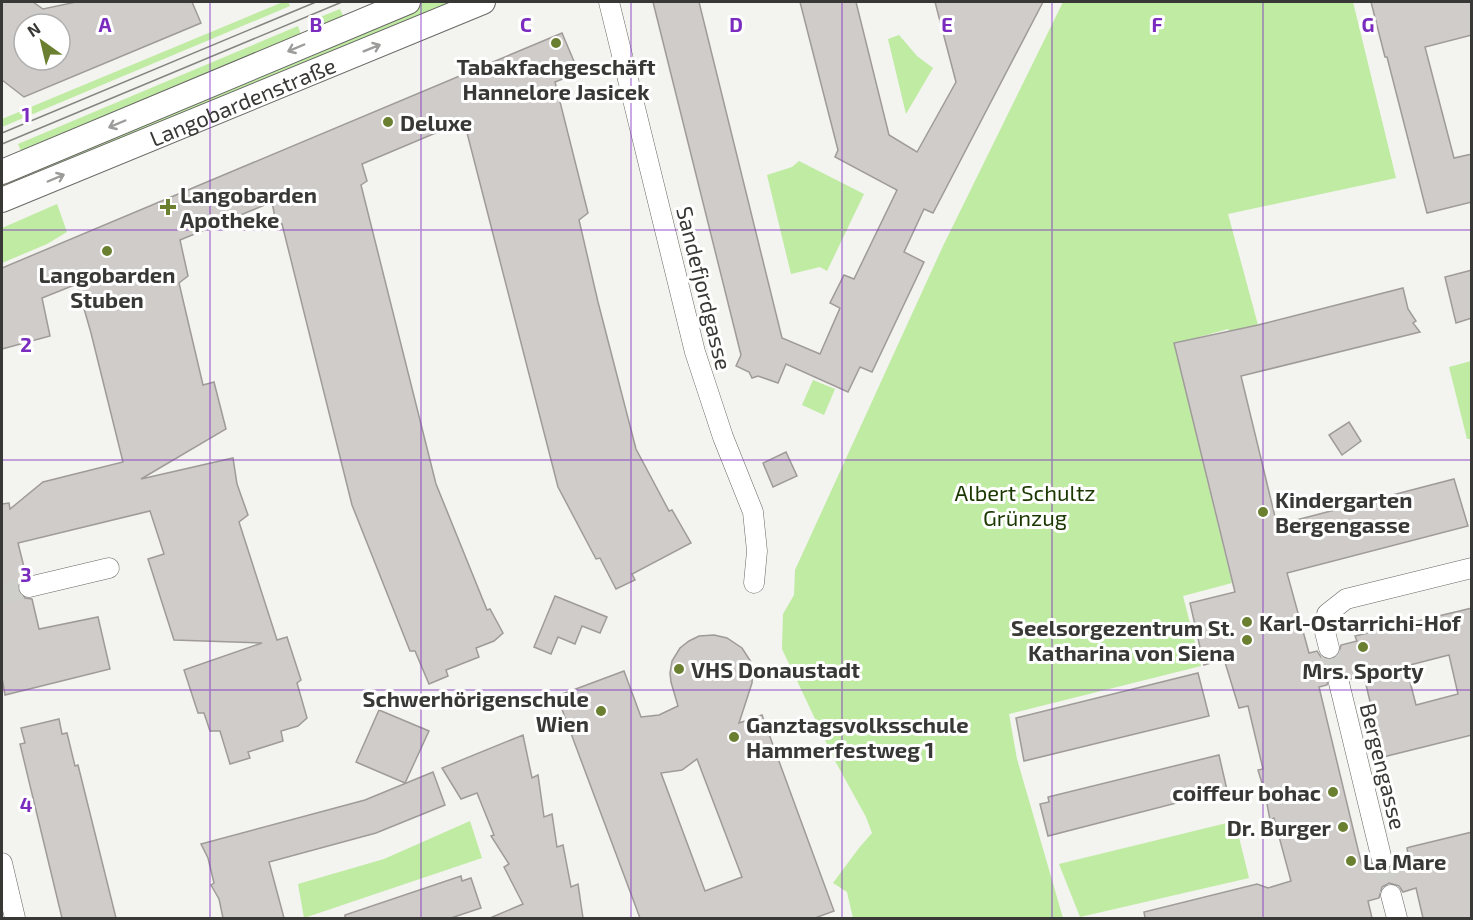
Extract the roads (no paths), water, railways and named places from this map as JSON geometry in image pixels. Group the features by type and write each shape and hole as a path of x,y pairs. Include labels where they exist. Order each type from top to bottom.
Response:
{"street":[{"name":"Langobardenstraße","path":"2,172 408,2"},
{"name":"Langobardenstraße","path":"2,200 483,2"},
{"name":"Sandefjordgasse","path":"609,2 695,352 723,437 753,512 756,551 753,583"},
{"path":"29,587 109,568"},
{"path":"1329,648 1325,632 1328,614 1346,599 1472,568"},
{"name":"Bergengasse","path":"1339,683 1382,860"},
{"path":"2,863 15,918"},
{"path":"1391,895 1397,918"}],"tunnel":[{"path":"2,594 29,587"},
{"path":"1329,648 1339,683"},
{"path":"1382,860 1391,895"}],"tram line":[{"path":"2,133 316,2"},
{"path":"2,144 342,2"}],"place":[{"name":"Tabakfachgeschäft Hannelore Jasicek","path":"556,43"},
{"name":"Deluxe","path":"388,122"},
{"name":"Langobarden Apotheke","path":"168,207"},
{"name":"Langobarden Stuben","path":"107,251"},
{"name":"Kindergarten Bergengasse","path":"1263,512"},
{"name":"Karl-Ostarrichi-Hof","path":"1247,622"},
{"name":"Seelsorgezentrum St. Katharina von Siena","path":"1247,640"},
{"name":"Mrs. Sporty","path":"1363,647"},
{"name":"VHS Donaustadt","path":"679,669"},
{"name":"Schwerhörigenschule Wien","path":"601,711"},
{"name":"Ganztagsvolksschule Hammerfestweg 1","path":"734,737"},
{"name":"coiffeur bohac","path":"1333,792"},
{"name":"Dr. Burger","path":"1343,827"},
{"name":"La Mare","path":"1351,861"}],"park label":[{"name":"Albert Schultz Grünzug","path":"1025,504"}]}
